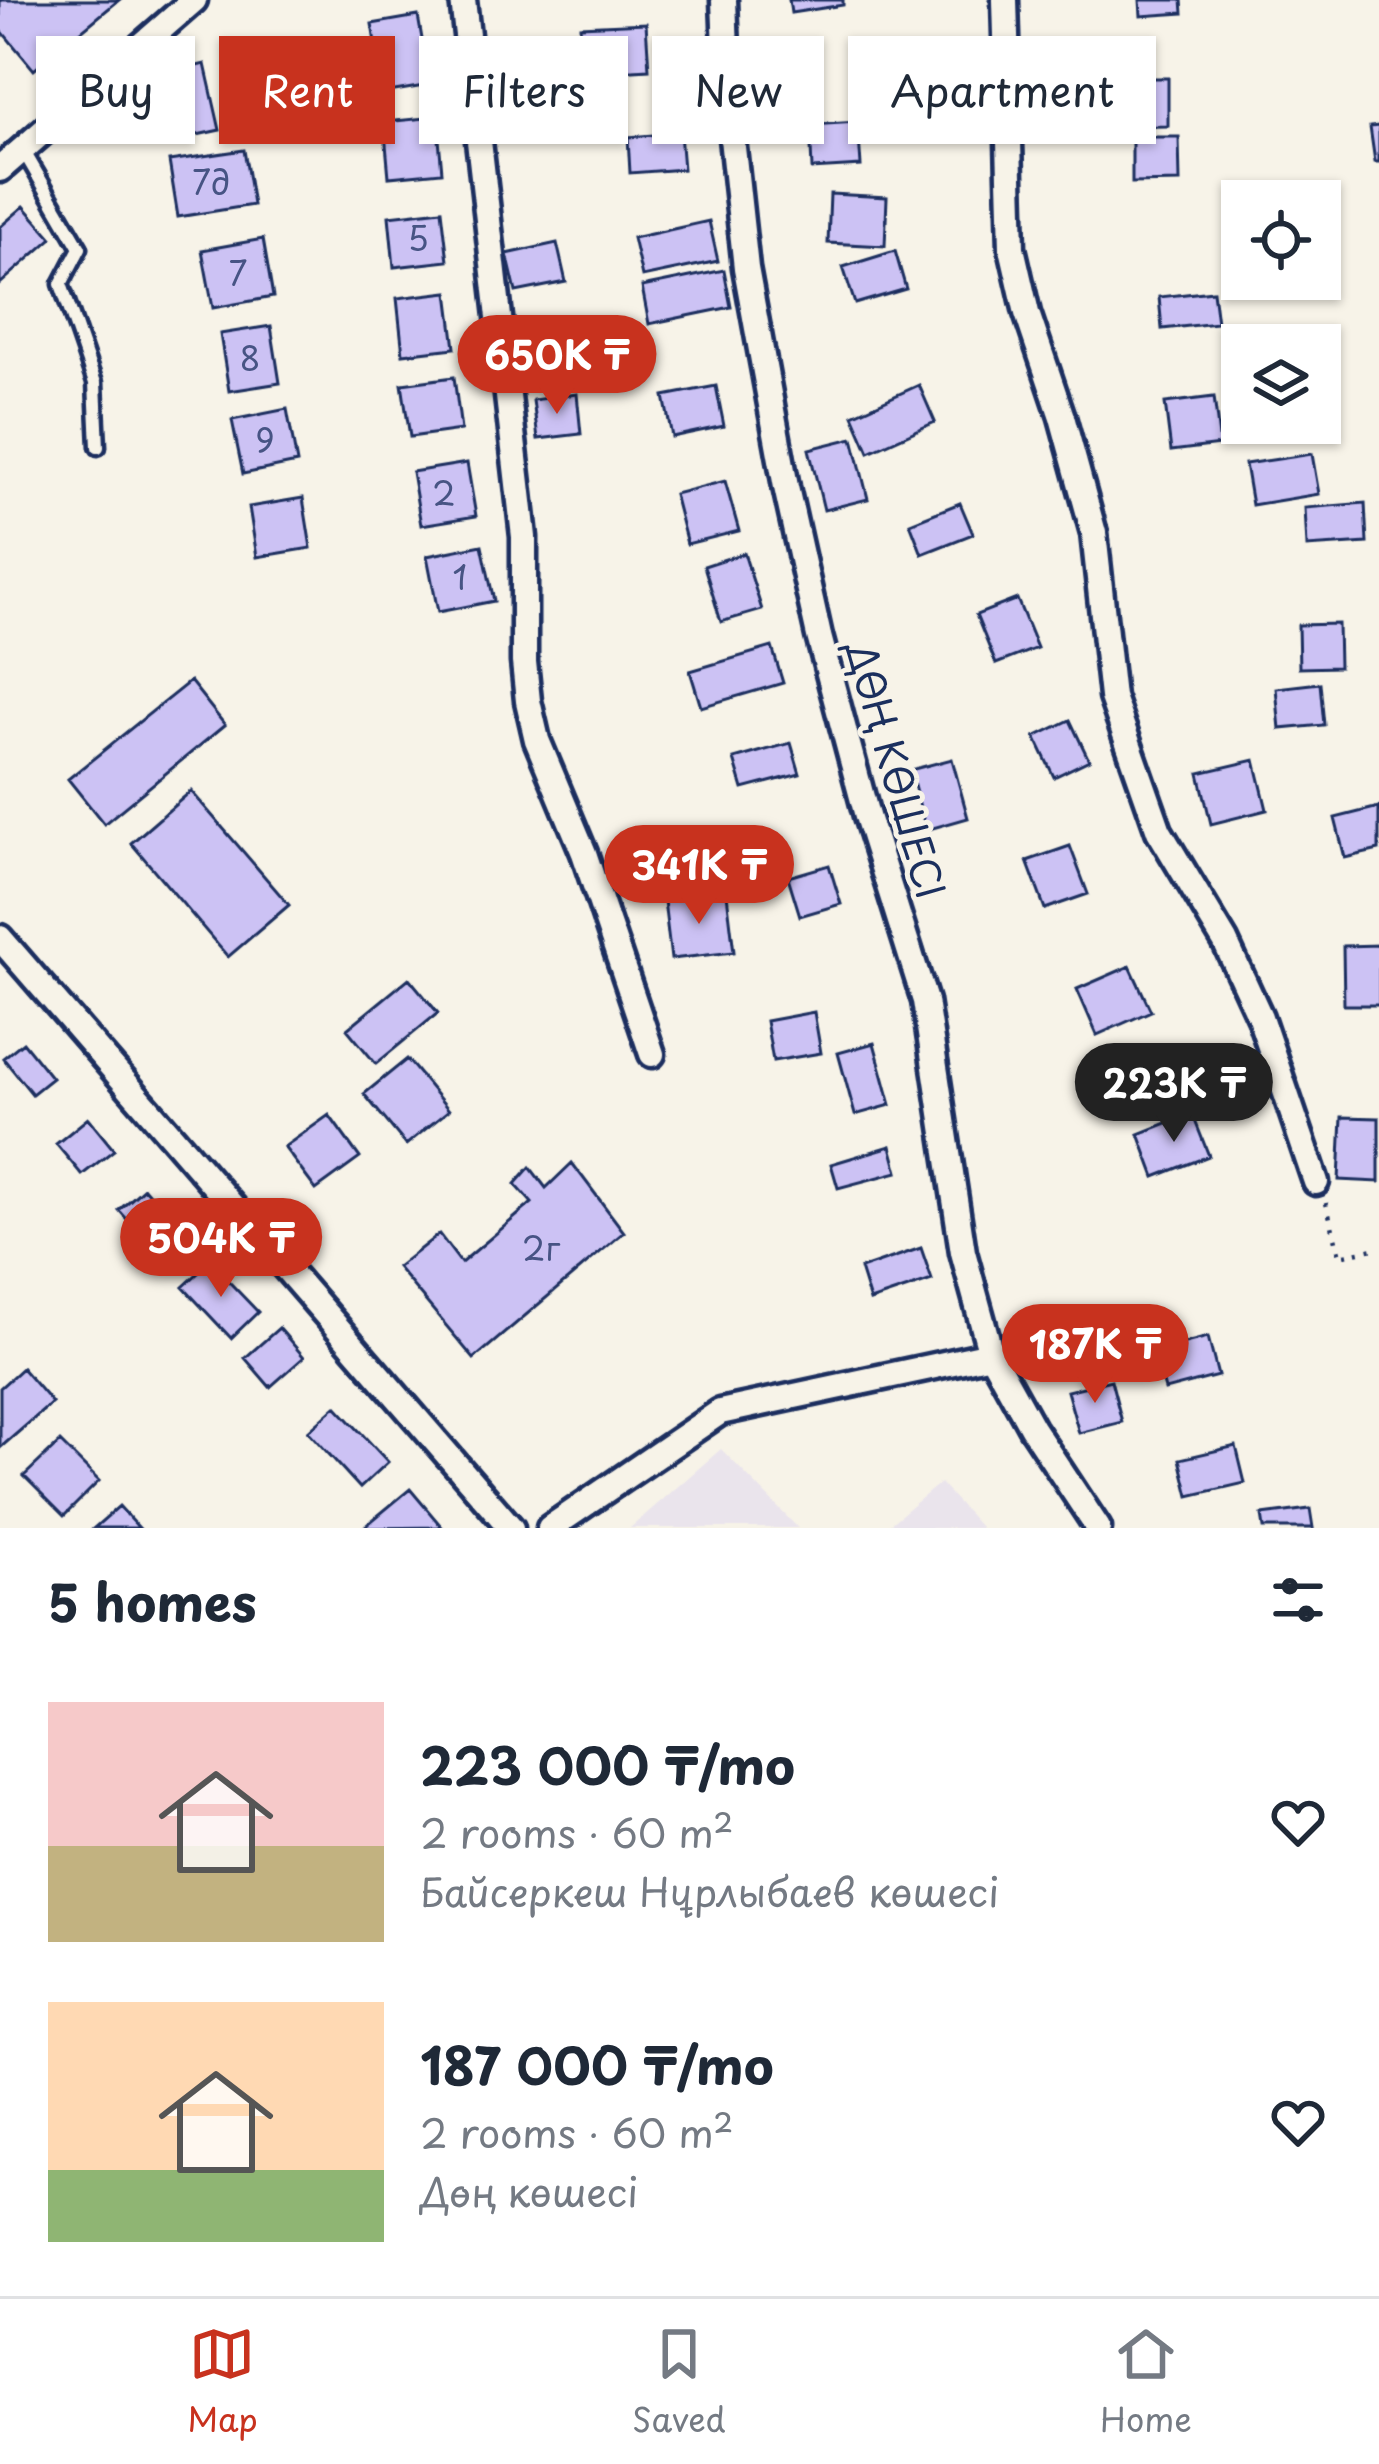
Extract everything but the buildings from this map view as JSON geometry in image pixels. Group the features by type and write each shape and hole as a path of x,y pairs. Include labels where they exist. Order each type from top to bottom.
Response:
{"street":[{"path":"0,169 194,0"},
{"path":"463,0 524,537 528,701 537,740 584,854 652,1054"},
{"name":"ДӨҢ КӨШЕСІ","path":"724,0 728,101 746,268 786,487 867,816 925,1001 963,1252 991,1354 1032,1428 1098,1528"},
{"path":"1005,0 1012,248 1094,533 1112,697 1159,831 1225,941 1260,1018 1316,1182"},
{"path":"0,938 511,1528"},
{"path":"550,1528 720,1412 991,1354"}],"lane":[{"path":"23,149 80,248 61,284 95,383 98,447"}],"path":[{"path":"1316,1182 1328,1207 1340,1256 1379,1248"}],"shaded area":[{"path":"721,1449 798,1528 630,1528"},
{"path":"940,1483 981,1528 885,1528"}]}
